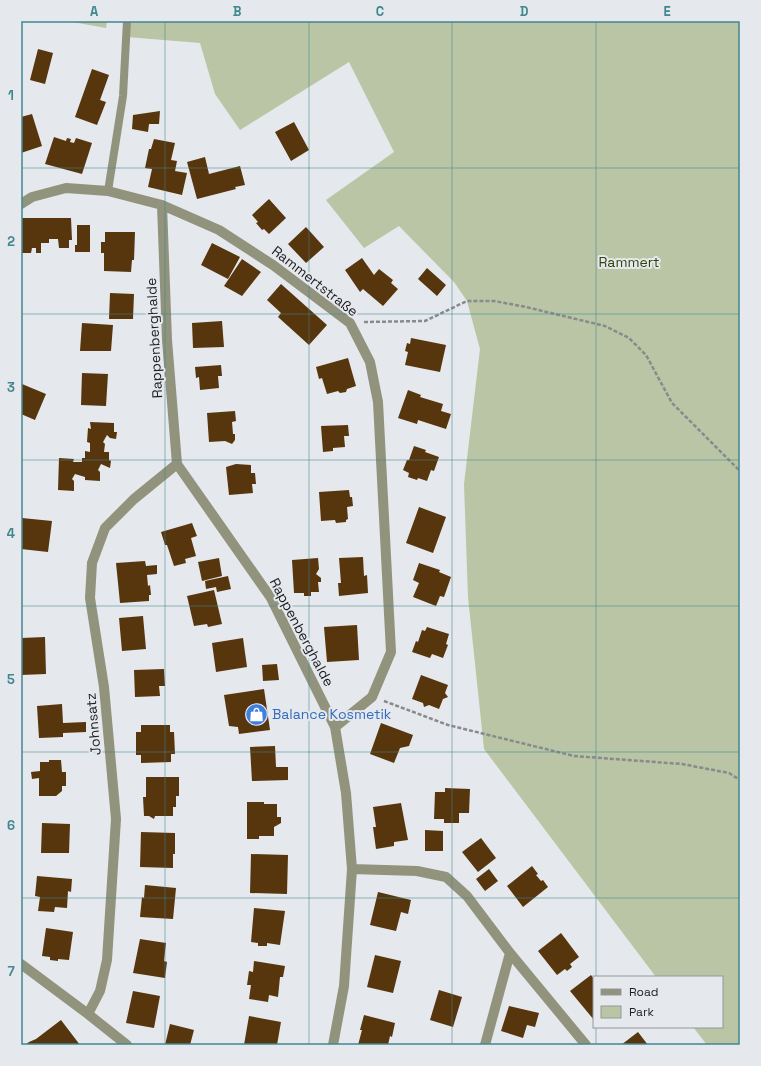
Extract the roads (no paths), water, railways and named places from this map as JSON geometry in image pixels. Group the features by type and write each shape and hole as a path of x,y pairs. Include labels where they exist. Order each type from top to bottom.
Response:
{"street":[{"name":"Rammertstraße","path":"21,204 32,197 66,188 108,191 162,205 219,230 273,265 350,323 370,362 378,402 391,652 372,697 335,727"},
{"name":"Rappenberghalde","path":"162,205 167,340 177,464 271,598 335,727 346,793 352,869 344,986 333,1045"},
{"name":"Johnsatz","path":"88,1014 100,991 107,960 116,819 104,687 90,598 92,563 105,528 134,499 177,464"},
{"path":"352,869 417,871 446,877 467,896 510,953 586,1045"},
{"path":"485,1045 510,953"},
{"path":"21,964 127,1045"}],"lane":[{"path":"108,191 123,96 127,21"}],"place":[{"name":"Balance Kosmetik","path":"256,714"}],"park label":[{"name":"Rammert","path":"629,262"}]}
